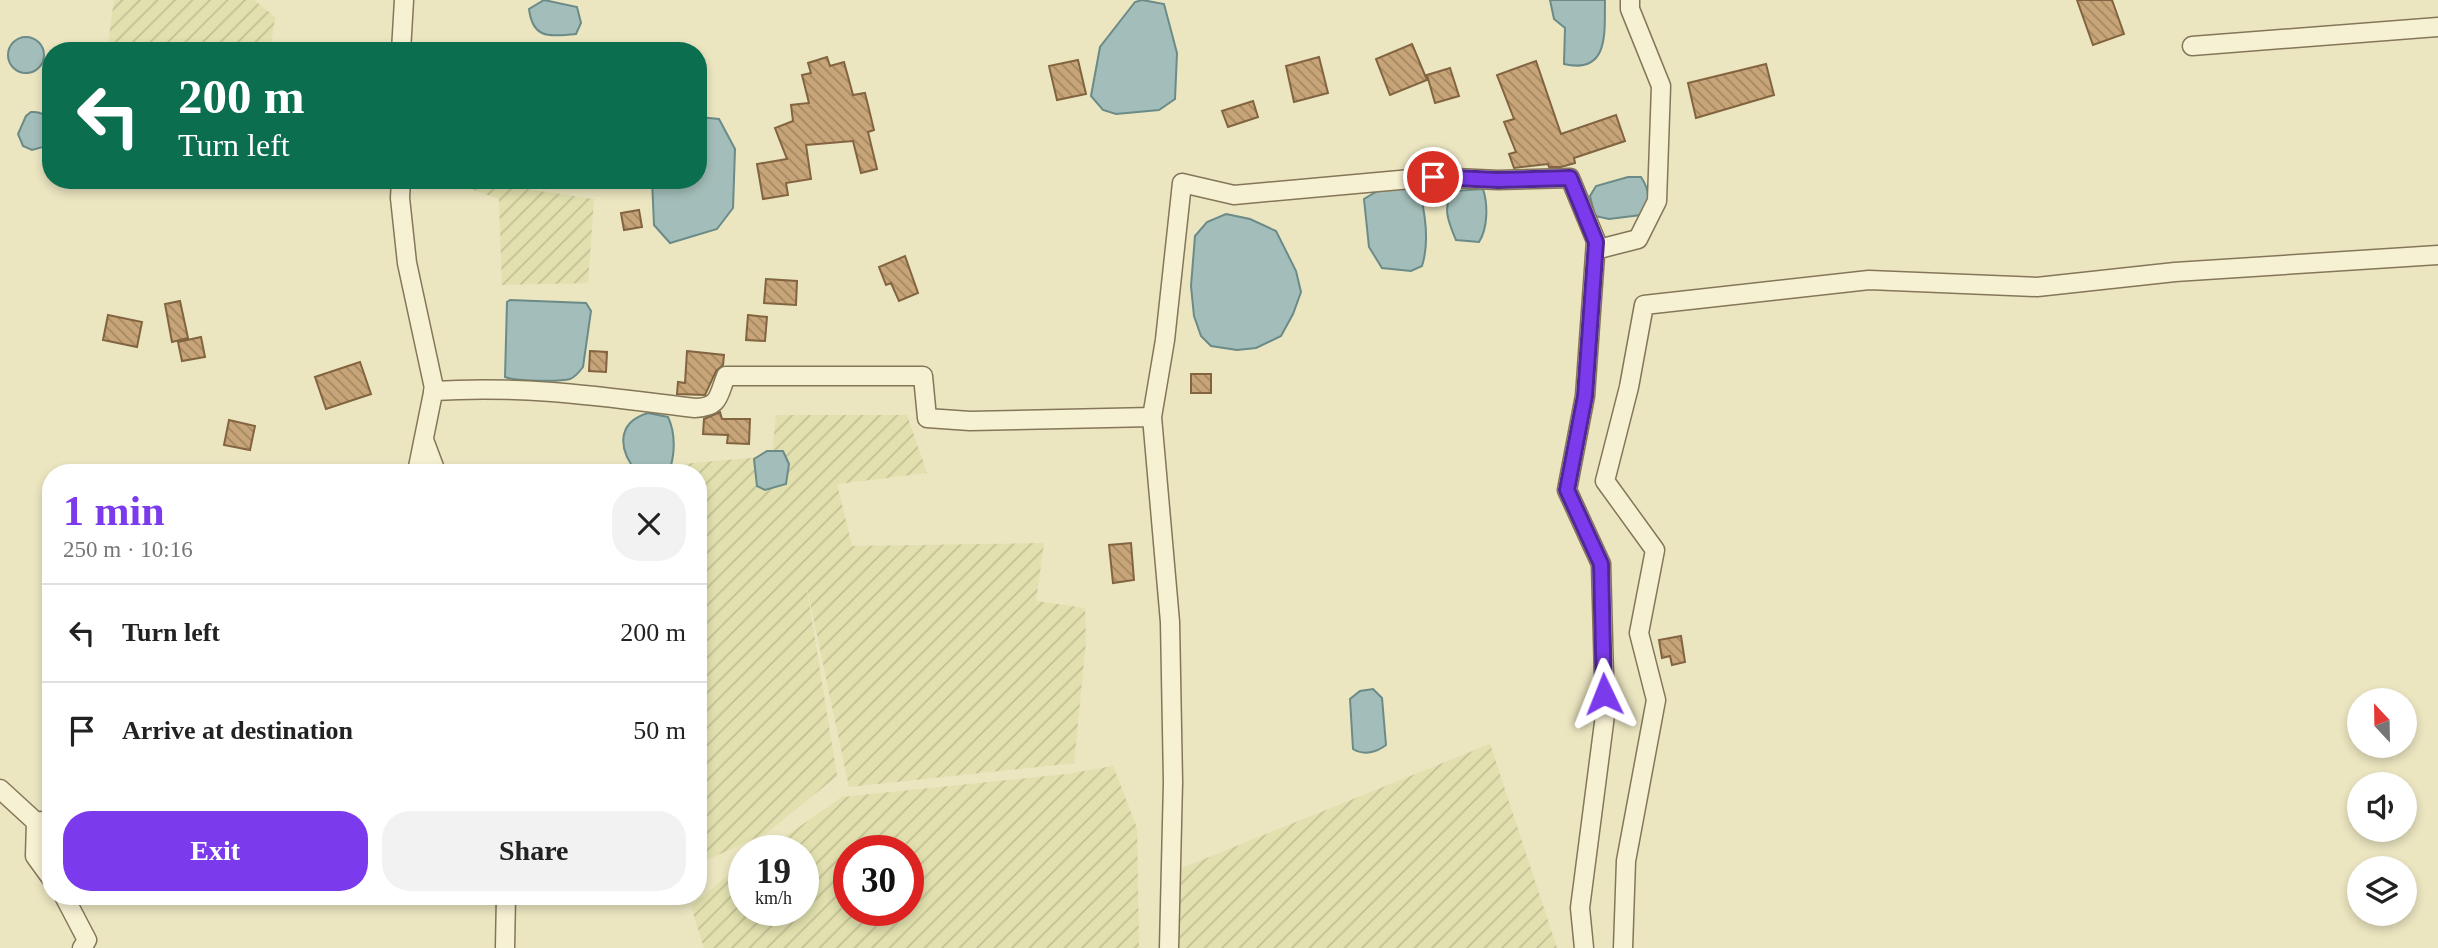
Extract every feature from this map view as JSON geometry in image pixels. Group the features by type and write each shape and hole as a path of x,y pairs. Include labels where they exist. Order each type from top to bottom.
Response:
{"street":[{"path":"402,42 404,0"},
{"path":"1169,948 1173,782 1170,622 1152,417 1165,340 1181,183 1234,195 1433,177 1498,180 1570,178 1599,249 1638,239 1657,201 1661,86 1630,9 1630,0"},
{"path":"2192,46 2438,27"},
{"path":"400,189 407,263 433,391 418,464"},
{"path":"1584,948 1580,908 1605,715 1601,564 1567,490 1585,396 1596,242"},
{"path":"1623,948 1626,861 1656,700 1639,633 1655,550 1605,481 1629,387 1644,305 1869,281 2037,287 2175,272 2438,255"},
{"path":"433,391 496,387 548,390 695,408 710,407 719,400 726,376 923,376 927,418 970,421 1152,417"},
{"path":"423,437 433,464"},
{"path":"0,789 42,820"},
{"path":"42,825 35,856 42,866"},
{"path":"69,905 87,940 82,948"},
{"path":"505,948 506,905"}],"green space":[{"path":"114,0 254,0 275,17 271,42 108,42"},
{"path":"470,189 527,189 594,199 588,283 502,285 499,199"},
{"path":"776,415 907,415 927,473 837,484 852,546 1044,543 1036,601 1085,608 1086,641 1074,763 849,787 806,583 837,776 767,833 728,835 728,851 707,860 707,464 682,464 772,456"},
{"path":"1490,744 1557,948 1178,948 1177,870"},
{"path":"1113,766 1137,828 1139,948 704,948 691,906 707,905 707,893 728,875 728,926 819,926 819,835 788,835 842,797 1067,774"}],"water":[{"path":"544,0 577,7 581,23 576,34 544,34 534,26 529,9"},
{"path":"1142,0 1164,4 1177,53 1175,99 1159,110 1116,114 1103,110 1091,96 1100,47 1135,2"},
{"path":"1550,0 1605,0 1602,47 1590,63 1579,66 1564,64 1565,28 1554,19"},
{"path":"26,37 39,42 42,46 42,64 39,68 26,73 13,68 8,55 13,42"},
{"path":"31,112 42,114 42,147 32,150 23,146 18,134 26,116"},
{"path":"707,118 719,119 735,149 733,208 717,229 670,243 654,225 652,189 707,189"},
{"path":"1628,177 1641,177 1646,187 1648,201 1641,215 1609,219 1595,216 1590,196 1596,186"},
{"path":"1386,186 1408,189 1421,197 1426,249 1422,266 1411,271 1382,268 1369,247 1364,199"},
{"path":"1483,189 1486,216 1479,242 1456,240 1447,209 1450,197 1454,191"},
{"path":"1226,214 1250,219 1276,231 1296,271 1301,292 1281,336 1256,348 1237,350 1211,346 1201,336 1194,316 1191,286 1195,236 1207,222"},
{"path":"507,302 586,303 591,311 583,367 576,375 570,379 547,381 505,377"},
{"path":"648,413 668,417 674,444 671,464 631,464 626,455 623,438 630,423"},
{"path":"767,451 783,451 789,464 786,484 765,490 757,486 754,459"},
{"path":"1373,689 1382,698 1386,745 1366,753 1353,749 1350,699 1360,691"}],"building":[{"path":"2077,0 2112,0 2124,34 2093,45"},
{"path":"1412,44 1427,80 1390,95 1376,59"},
{"path":"827,57 830,66 844,62 853,95 865,93 874,130 868,132 877,169 861,173 853,141 806,145 811,179 786,183 788,195 763,199 757,164 787,159 775,128 793,121 791,105 809,103 802,75 811,73 808,63"},
{"path":"1319,57 1328,93 1294,102 1286,66"},
{"path":"1078,60 1086,94 1057,100 1049,66"},
{"path":"1536,61 1561,134 1616,115 1625,141 1574,158 1575,163 1561,167 1549,167 1548,164 1514,168 1509,154 1516,152 1504,122 1514,119 1497,75"},
{"path":"1766,64 1774,95 1696,118 1688,83"},
{"path":"1450,68 1459,96 1435,103 1427,75"},
{"path":"1253,101 1258,117 1228,127 1222,111"},
{"path":"639,210 642,227 624,230 621,213"},
{"path":"905,256 918,293 899,301 891,283 886,285 879,267"},
{"path":"766,279 797,281 796,305 764,303"},
{"path":"180,301 188,338 172,342 165,304"},
{"path":"108,315 142,322 137,347 103,340"},
{"path":"748,315 767,317 765,341 746,340"},
{"path":"201,337 205,357 182,361 178,342"},
{"path":"590,351 607,352 606,372 589,371"},
{"path":"687,351 724,355 723,365 716,371 705,395 677,394 678,382 685,383"},
{"path":"360,362 371,394 326,409 315,377"},
{"path":"1191,374 1211,374 1211,393 1191,393"},
{"path":"720,412 722,419 750,419 749,444 727,443 728,435 703,434 704,419"},
{"path":"229,420 255,426 250,450 224,445"},
{"path":"1131,543 1134,580 1113,583 1109,545"},
{"path":"1681,636 1685,662 1672,665 1670,656 1662,658 1659,640"}],"route":[{"path":"1433,177 1498,180 1570,178 1596,242 1585,396 1567,490 1601,564 1604,694"}]}
